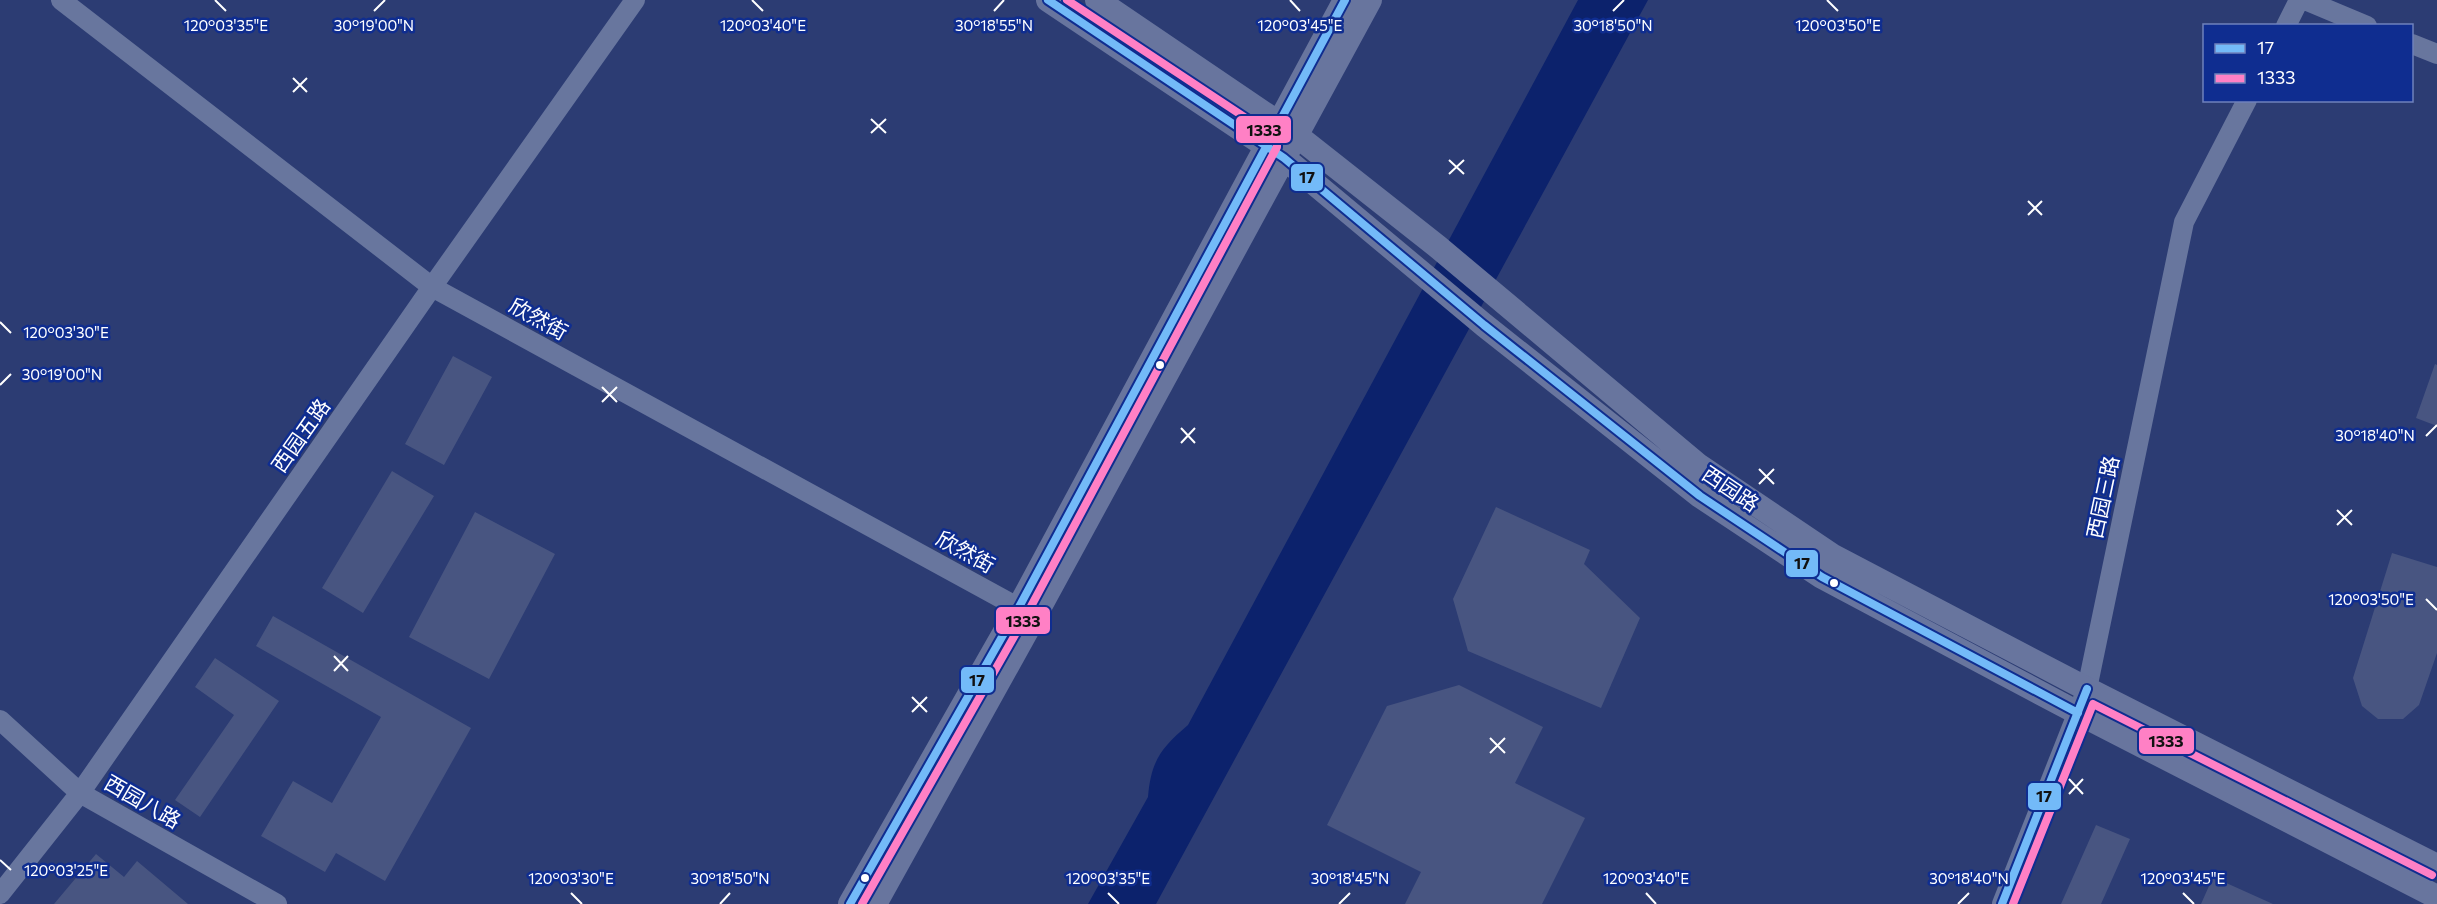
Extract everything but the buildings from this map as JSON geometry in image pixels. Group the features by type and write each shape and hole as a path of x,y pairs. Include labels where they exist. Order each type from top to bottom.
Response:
{"main road":[{"name":"西园路","path":"1048,0 1276,151 1484,325 1700,496 1822,577 2078,713 2437,897"},
{"name":"西园路","path":"1097,0 1288,129 1438,247 1698,465 1833,556 2087,689 2437,866"},
{"path":"1288,129 1345,0"},
{"path":"875,904 1027,612 1288,129 1370,0"},
{"path":"850,904 1027,612"}],"street":[{"name":"欣然街","path":"61,0 432,287 1027,612"},
{"name":"西园五路","path":"0,894 80,793 635,0"},
{"path":"2287,24 2299,0"},
{"path":"2305,0 2362,24"},
{"path":"2413,44 2437,54"},
{"name":"西园三路","path":"2002,904 2087,689 2184,222 2246,102"},
{"name":"西园八路","path":"0,720 80,793 277,904"}],"shaded area":[{"path":"1578,0 1648,0 1156,904 1088,904 1148,797 1149,785 1159,756 1164,748 1188,725"}],"transit line":[{"name":"17","path":"1048,0 1284,158 1484,325 1700,496 1822,577 2078,713"},
{"name":"1333","path":"862,904 1028,612 1277,147 1277,141 1273,136 1067,0"},
{"name":"17","path":"850,904 1019,607 1345,0"},
{"name":"17","path":"2002,904 2087,689"},
{"name":"1333","path":"2013,904 2093,704 2432,875"}]}
